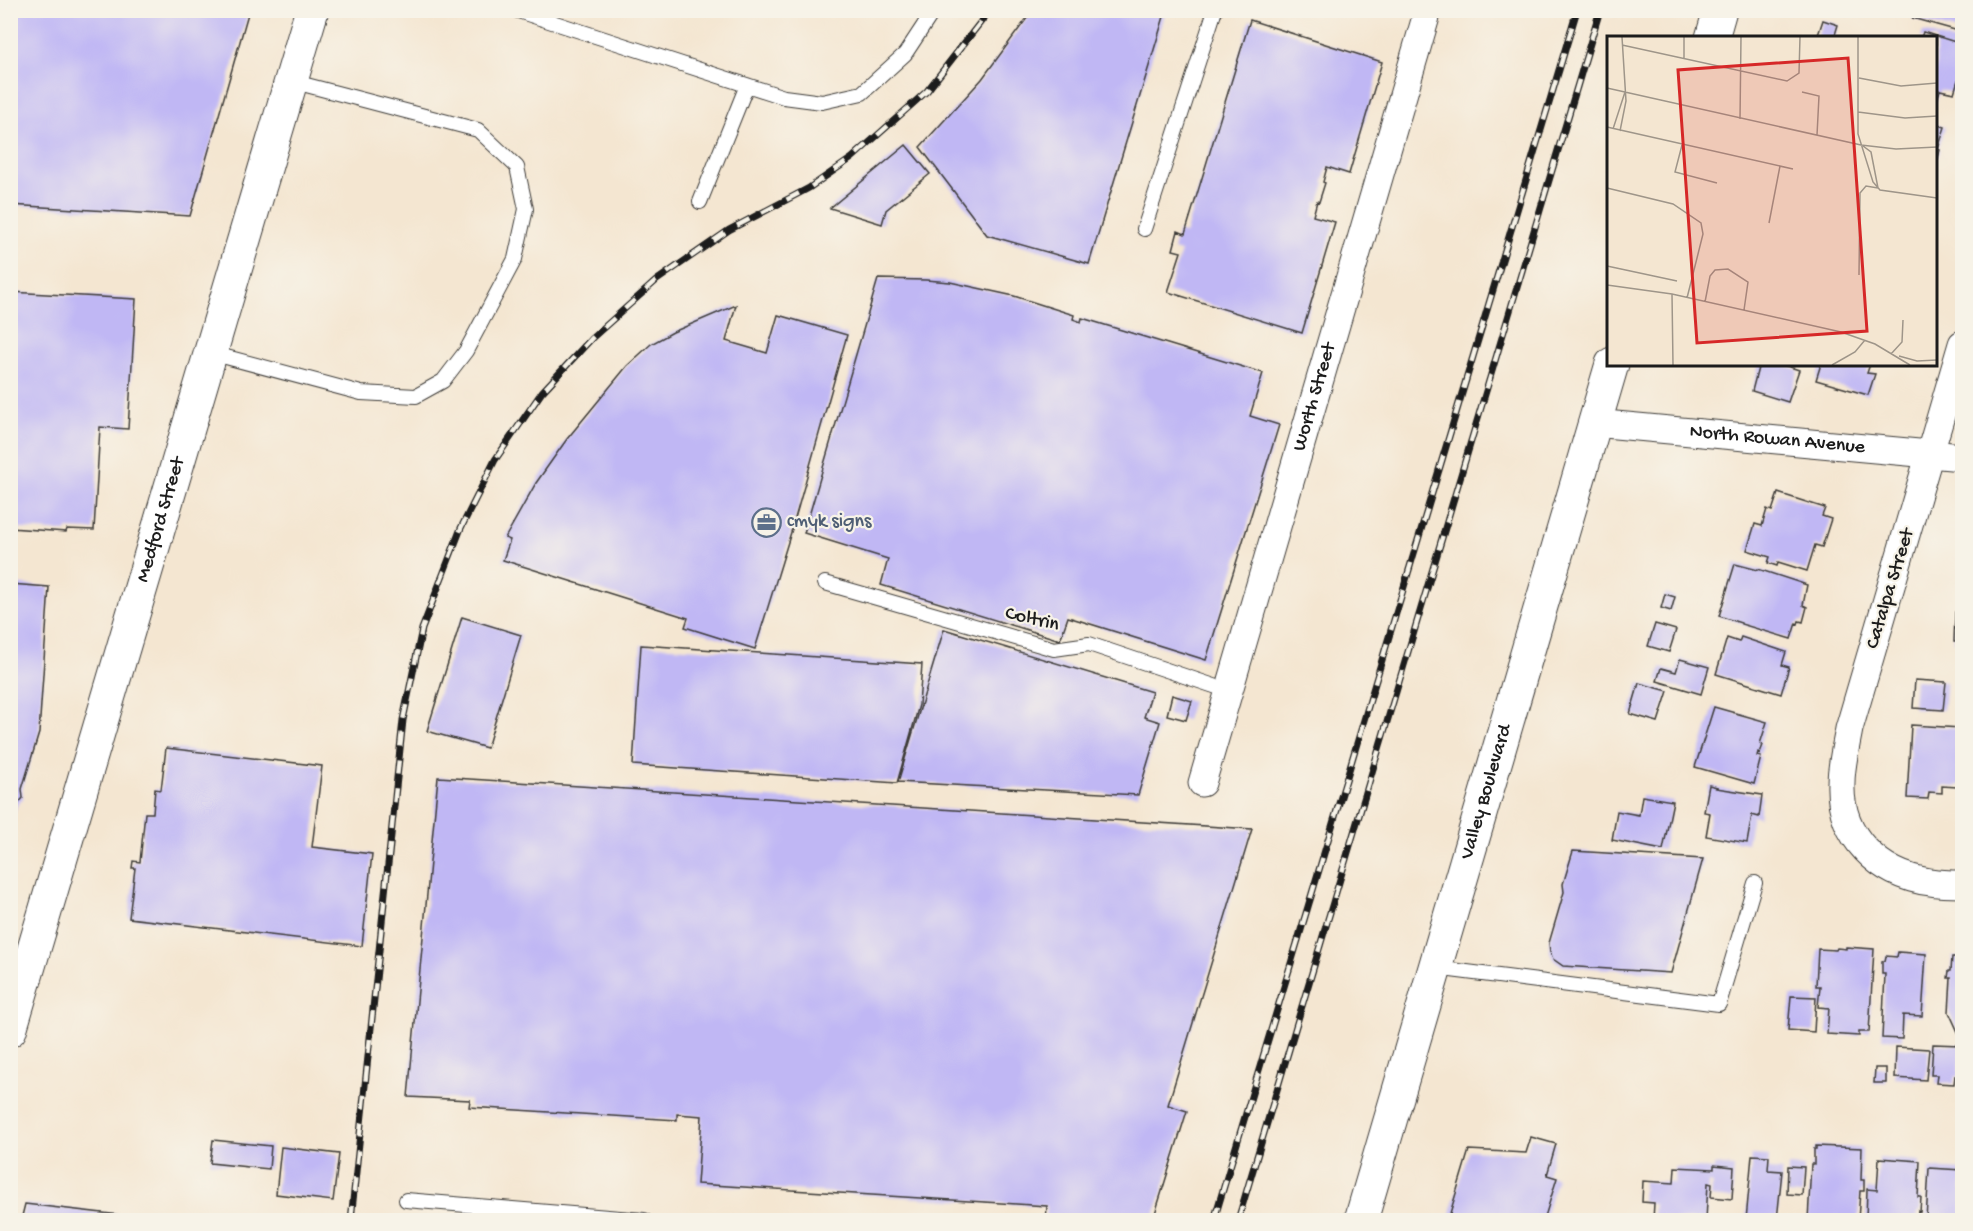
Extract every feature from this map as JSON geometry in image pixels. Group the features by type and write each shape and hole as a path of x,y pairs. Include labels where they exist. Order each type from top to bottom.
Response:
{"main road":[{"name":"Medford Street","path":"10,1030 312,10"},
{"path":"1713,36 1720,10"},
{"name":"Valley Boulevard","path":"1361,1221 1611,366"}],"street":[{"name":"Worth Street","path":"1202,783 1428,10"},
{"name":"Catalpa Street","path":"1962,344 1849,729 1841,783 1843,811 1853,835 1867,853 1890,870 1929,882 1962,884"},
{"name":"North Rowan Avenue","path":"1594,423 1962,458"}],"lane":[{"path":"515,10 784,97 822,102 862,93 905,54 934,10"},
{"path":"1144,230 1215,10"},
{"path":"211,353 361,393 416,396 442,381 466,351 515,259 526,209 517,167 478,129 291,81"},
{"path":"700,202 747,85"},
{"name":"Coltrin","path":"825,583 1054,649 1089,644 1229,691"},
{"path":"1435,968 1719,1004 1755,883"},
{"path":"406,1200 644,1221"}],"building":[{"path":"10,10 249,10 190,216 10,205"},
{"path":"1033,10 1166,10 1089,264 987,235 920,147 982,79"},
{"path":"1914,10 1962,10 1962,32 1912,18"},
{"path":"1250,20 1382,62 1349,174 1327,167 1323,182 1325,183 1313,216 1335,222 1302,333 1168,292 1181,252 1173,250 1178,231 1185,234"},
{"path":"1823,20 1838,25 1835,36 1818,36"},
{"path":"1923,32 1936,36 1922,36"},
{"path":"1937,36 1962,44 1962,81 1958,80 1954,93 1940,90 1937,100"},
{"path":"1937,124 1945,127 1938,149 1940,150 1938,158"},
{"path":"906,145 930,174 886,210 882,224 830,208"},
{"path":"878,279 950,282 1014,296 1074,315 1073,319 1081,322 1082,318 1263,373 1250,416 1279,425 1206,660 1068,617 1060,640 881,585 888,559 804,533"},
{"path":"10,292 136,299 128,429 100,427 94,530 67,529 66,532 10,528"},
{"path":"736,305 726,341 767,353 778,315 847,335 755,649 685,627 688,618 503,560 510,540 505,538 536,483 567,439 627,366 651,344"},
{"path":"1758,366 1787,366 1799,370 1788,402 1752,391"},
{"path":"1820,366 1869,366 1867,373 1875,374 1868,395 1816,380"},
{"path":"1778,493 1825,508 1822,516 1831,519 1822,547 1815,545 1807,571 1778,562 1777,566 1768,563 1770,557 1747,550 1755,524 1762,526 1767,509 1772,511"},
{"path":"1735,564 1807,585 1803,605 1807,607 1803,622 1796,623 1791,639 1719,616"},
{"path":"10,584 49,587 39,733 22,789 23,798 17,805 11,824"},
{"path":"1665,594 1675,597 1671,611 1661,608"},
{"path":"1955,612 1962,613 1962,642 1954,642"},
{"path":"462,617 521,635 487,748 427,731"},
{"path":"1655,624 1676,630 1669,652 1648,646"},
{"path":"944,629 1152,692 1144,717 1160,722 1138,795 898,782"},
{"path":"1741,637 1786,652 1782,665 1789,667 1781,694 1716,674 1727,638 1739,642"},
{"path":"641,645 922,664 919,705 897,783 633,765"},
{"path":"1680,659 1709,667 1701,694 1657,681 1661,668 1676,672"},
{"path":"1915,680 1946,682 1943,710 1913,708"},
{"path":"1639,683 1668,691 1658,722 1630,714"},
{"path":"1172,695 1192,701 1186,720 1167,715"},
{"path":"1714,707 1767,722 1760,744 1763,745 1757,756 1761,757 1754,784 1695,767"},
{"path":"1911,725 1961,728 1962,785 1942,786 1942,793 1929,792 1928,799 1907,798"},
{"path":"166,748 322,766 312,847 372,854 362,946 129,918 135,868 132,868 133,861 140,862 145,813 153,813 155,789 161,790"},
{"path":"438,777 1252,829 1168,1105 1187,1111 1153,1220 1046,1220 1047,1206 697,1184 702,1116 677,1114 677,1120 469,1107 470,1100 408,1097"},
{"path":"1709,785 1762,795 1759,817 1752,815 1747,843 1706,836 1710,813 1704,812"},
{"path":"1642,796 1673,801 1663,850 1612,840 1617,811 1639,815"},
{"path":"1573,851 1703,859 1671,973 1563,966 1553,959 1549,943"},
{"path":"1846,947 1874,949 1869,1032 1859,1032 1859,1036 1827,1034 1829,1008 1818,1007 1820,986 1816,986 1818,949 1836,950 1837,948 1846,949"},
{"path":"1898,952 1926,954 1922,1016 1903,1015 1902,1039 1882,1038 1885,974 1882,974 1882,961 1885,961 1886,956 1897,957"},
{"path":"1952,957 1962,957 1962,1034 1959,1034 1949,1012 1951,978 1948,978"},
{"path":"1791,996 1816,997 1814,1032 1788,1030"},
{"path":"1933,1044 1961,1045 1958,1077 1955,1076 1954,1084 1936,1083 1937,1075 1931,1075"},
{"path":"1896,1047 1929,1049 1926,1080 1895,1078"},
{"path":"1875,1068 1886,1068 1886,1083 1874,1083"},
{"path":"1531,1137 1556,1144 1547,1175 1557,1178 1544,1220 1448,1220 1469,1150 1526,1153"},
{"path":"213,1140 271,1146 269,1169 210,1163"},
{"path":"1816,1146 1862,1148 1861,1180 1864,1180 1864,1191 1860,1191 1858,1220 1808,1220 1811,1164 1814,1164"},
{"path":"281,1147 339,1154 333,1201 276,1194"},
{"path":"1752,1155 1769,1156 1768,1170 1782,1171 1777,1220 1746,1220"},
{"path":"1879,1158 1920,1161 1918,1197 1921,1197 1917,1220 1866,1220 1867,1189 1877,1190"},
{"path":"1714,1165 1734,1167 1732,1199 1711,1197 1712,1184 1708,1183 1706,1220 1653,1220 1654,1203 1642,1202 1643,1181 1674,1183 1675,1167 1714,1169"},
{"path":"1788,1166 1804,1167 1802,1195 1787,1194"},
{"path":"1929,1168 1962,1170 1962,1220 1926,1220"},
{"path":"25,1204 154,1219 154,1220 21,1220"}],"railway":[{"path":"351,1220 403,720 422,629 461,528 495,460 542,392 592,338 657,280 729,230 809,188 852,158 927,91 990,10"},
{"path":"1214,1220 1577,10"},
{"path":"1238,1220 1600,10"}],"place":[{"name":"cmyk signs","path":"766,522"}]}
